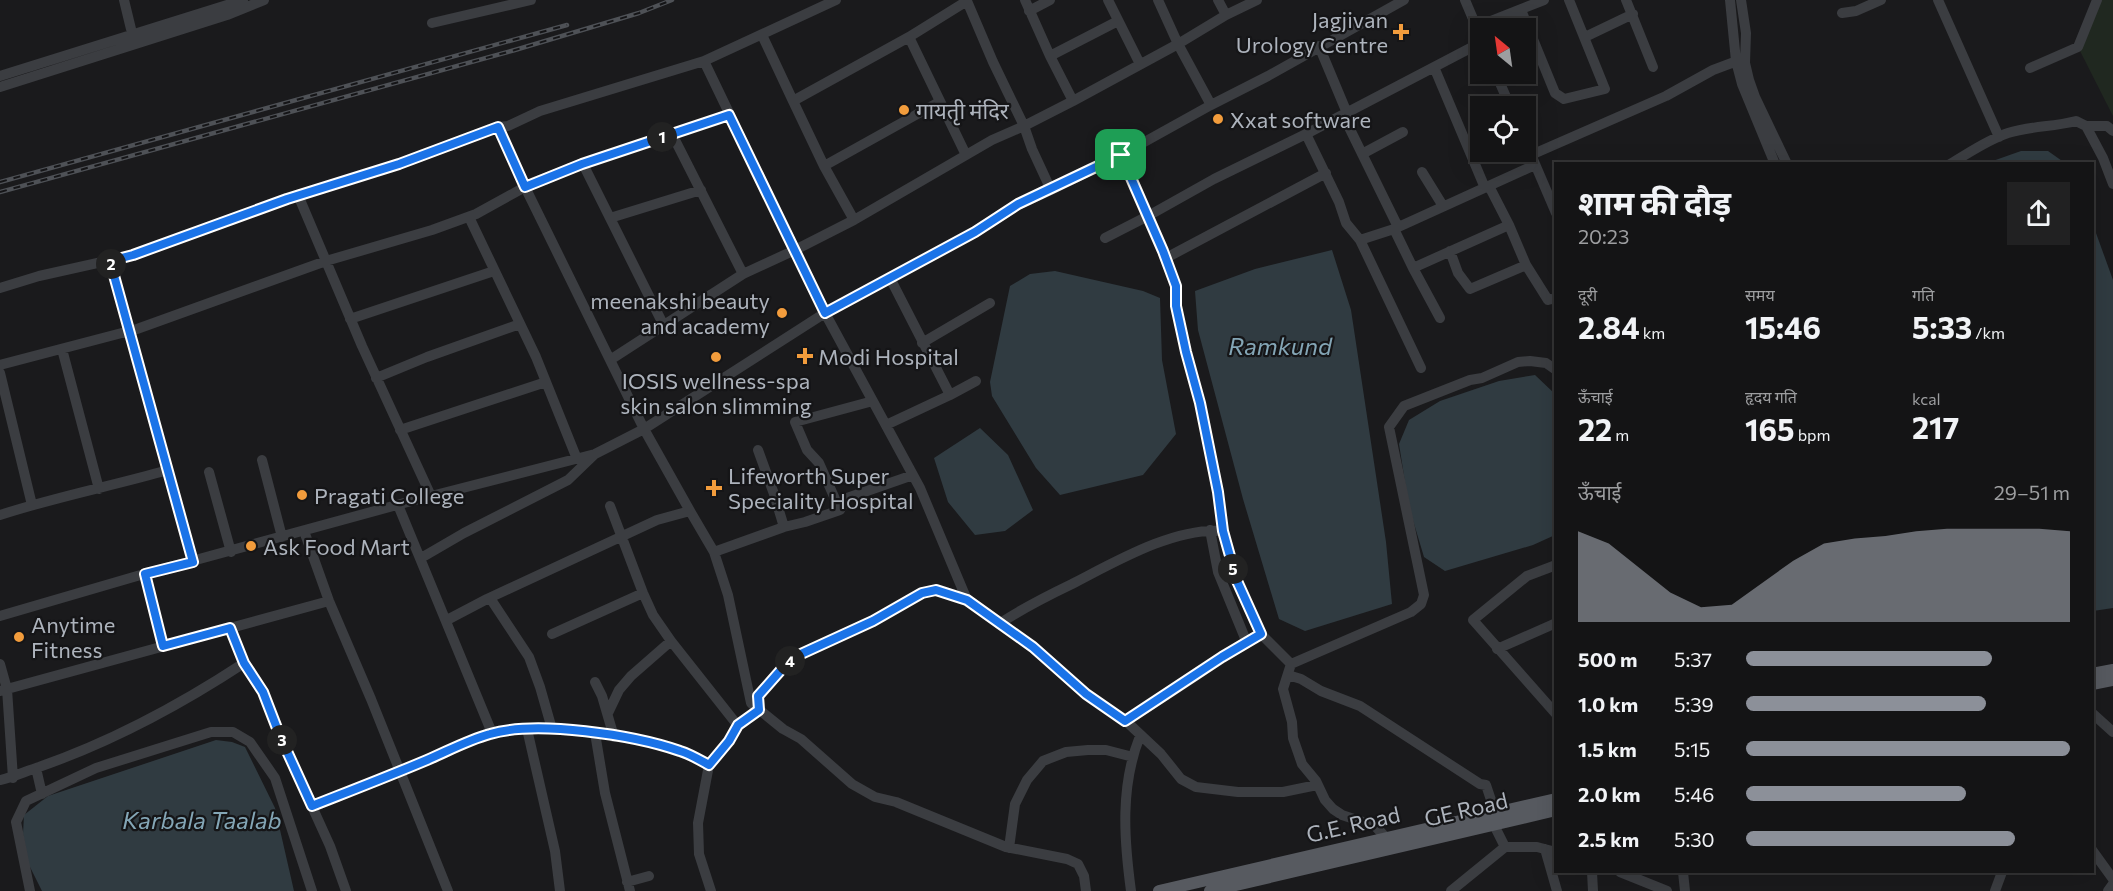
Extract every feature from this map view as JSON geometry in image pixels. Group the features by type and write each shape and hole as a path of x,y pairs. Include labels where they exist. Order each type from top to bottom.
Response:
{"main road":[{"path":"2094,674 2113,670"},
{"path":"2094,684 2113,680"},
{"path":"1493,819 1554,800"},
{"name":"GE Road","path":"1210,891 1391,843 1493,819 1554,810"},
{"name":"G.E. Road","path":"1166,890 1391,843"}],"street":[{"path":"124,0 131,29"},
{"path":"0,76 243,0"},
{"path":"0,87 205,22 264,0"},
{"path":"432,23 531,0"},
{"path":"0,288 39,276 133,255 298,195 399,164 498,127 508,126 540,111 704,61 836,0"},
{"path":"793,100 909,37 968,0 993,63 1024,126 1051,190"},
{"path":"1025,0 1073,101"},
{"path":"1029,11 1050,0"},
{"path":"1108,0 1140,64"},
{"path":"1158,0 1178,44 1211,105"},
{"path":"1218,0 1226,15"},
{"path":"610,360 743,274 854,220 966,155 1073,101 1257,0"},
{"path":"1465,0 1472,18"},
{"path":"1505,18 1544,0"},
{"path":"1521,10 1555,93 1564,99 1605,89 1569,0"},
{"path":"1626,0 1653,67"},
{"path":"1730,0 1741,60 1742,84 1774,162"},
{"path":"1741,0 1746,33 1741,60 1755,97 1786,162"},
{"path":"1842,13 1856,11 1881,0"},
{"path":"1938,0 1999,137"},
{"path":"2030,68 2078,47 2097,0"},
{"path":"0,616 431,496 595,454 644,429 825,313 975,232 1018,204 1121,155 1268,76 1400,1"},
{"path":"1585,37 1633,14"},
{"path":"1050,56 1119,21"},
{"path":"762,35 824,166 854,220"},
{"path":"909,37 966,155"},
{"path":"1319,46 1362,154 1413,268 1440,318"},
{"path":"1105,238 1214,179 1470,48"},
{"path":"1536,159 1666,96 1713,70 1741,60"},
{"path":"704,61 825,313 913,475 967,600"},
{"path":"1434,67 1487,187 1509,225 1526,265 1548,300 1554,298"},
{"path":"824,166 939,102"},
{"path":"0,365 131,330 326,261 469,217 525,187 582,164 729,115"},
{"path":"1954,162 1999,137 2032,127 2056,126 2076,121 2086,126 2107,126 2113,131"},
{"path":"2086,126 2103,158 2113,184"},
{"path":"498,127 525,187 644,429 714,552 728,595 756,701 783,729 801,739 852,784 875,797 896,802 1009,848 1067,859 1078,864 1084,876 1086,891"},
{"path":"1362,154 1403,132"},
{"path":"672,134 743,274"},
{"path":"1306,134 1326,173 1346,223 1360,240 1421,368"},
{"path":"1121,155 1176,286 1176,306 1200,403 1218,492 1223,531 1237,581 1261,634 1289,669 1301,679 1321,691 1360,706 1480,784 1486,784 1493,819 1505,847"},
{"path":"1360,240 1396,229 1487,187 1530,162"},
{"path":"1534,162 1554,208"},
{"path":"582,164 663,324"},
{"path":"1422,172 1443,206"},
{"path":"1166,258 1326,173"},
{"path":"610,218 701,190"},
{"path":"298,195 376,378 431,496"},
{"path":"469,217 546,382 577,459"},
{"path":"1413,268 1509,225"},
{"path":"1450,251 1458,273 1470,289 1526,265"},
{"path":"110,261 131,330 193,562"},
{"path":"350,319 494,271"},
{"path":"890,278 950,395"},
{"path":"922,343 990,303"},
{"path":"376,378 520,324"},
{"path":"62,349 99,489"},
{"path":"1391,843 1375,826 1342,815 1333,809 1325,800 1316,781 1302,764 1293,738 1292,722 1283,689 1289,669 1411,612 1421,604 1424,595 1389,427 1404,406 1518,362 1546,363 1554,369"},
{"path":"0,373 32,505"},
{"path":"886,425 976,381"},
{"path":"400,430 546,382"},
{"path":"840,510 819,463 807,450 795,422 873,401"},
{"path":"758,450 784,527"},
{"path":"421,558 464,532 568,480 595,454"},
{"path":"262,460 282,537"},
{"path":"0,515 168,470"},
{"path":"209,472 231,552"},
{"path":"714,552 840,510 847,498 913,475"},
{"path":"398,505 492,733"},
{"path":"610,506 653,615 735,722"},
{"path":"447,620 490,597 657,520 690,512"},
{"path":"999,624 1024,606 1152,545 1210,530 1223,531"},
{"path":"1210,530 1218,572 1247,643"},
{"path":"304,531 329,601 448,891"},
{"path":"1554,566 1527,576 1473,620 1554,712"},
{"path":"145,574 163,646"},
{"path":"711,891 699,854 699,823 709,765 729,741 738,725 788,662 873,621 922,593 936,590 967,600 1033,647 1086,694 1125,721 1161,754 1181,779 1196,787 1238,792 1283,792 1317,785"},
{"path":"552,634 643,593"},
{"path":"490,597 529,657 552,729"},
{"path":"4,690 329,601"},
{"path":"1497,649 1554,624"},
{"path":"230,628 244,663 263,692 280,736 330,846 346,891"},
{"path":"1125,721 1261,634"},
{"path":"608,713 619,690 631,676 671,641"},
{"path":"0,780 13,778 75,755 122,733 244,663"},
{"path":"0,664 13,778"},
{"path":"595,682 608,713 614,737"},
{"path":"2094,715 2113,732"},
{"path":"312,806 464,743 492,733 527,729 595,733 682,751 709,765"},
{"path":"527,729 555,851 560,891"},
{"path":"30,891 16,822 26,801 96,768 212,732 233,732 250,742 275,778 312,891"},
{"path":"595,733 605,793 628,886 650,876"},
{"path":"1131,891 1124,802 1133,757 1140,736"},
{"path":"1009,848 1015,804 1027,780 1043,761 1066,752 1088,750 1106,750 1133,757"},
{"path":"36,768 42,794"},
{"path":"1451,891 1505,847 1519,846 1550,851 1557,891"},
{"path":"2094,853 2113,879"},
{"path":"1592,873 1593,891"},
{"path":"1623,873 1667,891"},
{"path":"1683,873 1685,891"},
{"path":"1995,891 2002,873"},
{"path":"1640,879 1643,891"},
{"path":"2108,891 2113,884"}],"shaded area":[{"path":"2092,0 2113,0 2113,116 2078,47"}],"water":[{"path":"2021,151 2048,151 2064,162 1990,162"},
{"path":"2094,228 2113,280 2113,608 2094,611"},
{"name":"Ramkund","path":"1332,250 1351,310 1386,542 1392,604 1305,631 1279,619 1243,499 1198,330 1195,291 1255,269"},
{"path":"1055,271 1143,291 1160,298 1162,360 1176,434 1143,475 1060,495 1036,468 992,396 990,382 1010,286 1030,274"},
{"path":"1535,375 1554,393 1554,535 1533,545 1445,571 1424,557 1409,507 1399,444 1409,420 1440,401 1499,381"},
{"path":"980,428 1008,455 1033,510 1005,531 975,535 948,502 934,458"},
{"name":"Karbala Taalab","path":"216,740 232,742 245,747 275,808 294,891 42,891 29,865 23,834 24,815 48,796"}],"railway":[{"path":"0,192 515,50 639,13 672,0"},
{"path":"0,182 567,25"}],"place":[{"name":"Jagjivan Urology Centre","path":"1401,32"},
{"name":"गायतृी मंदिर","path":"904,110"},
{"name":"Xxat software","path":"1218,119"},
{"name":"meenakshi beauty and academy","path":"782,313"},
{"name":"Modi Hospital","path":"805,356"},
{"name":"IOSIS wellness-spa skin salon slimming","path":"716,357"},
{"name":"Lifeworth Super Speciality Hospital","path":"714,488"},
{"name":"Pragati College","path":"302,495"},
{"name":"Ask Food Mart","path":"251,546"},
{"name":"Anytime Fitness","path":"19,637"}],"route":[{"path":"729,115 825,313 975,232 1018,204 1121,155 1176,286 1176,306 1200,403 1218,492 1223,531 1237,581 1261,634 1125,721 1068,680 1033,647 967,600 936,590 922,593 873,621 788,662 758,696 759,710 738,725 729,741 709,765 682,751 647,742 595,733 517,729 492,733 464,743 312,806 263,692 244,663 230,628 163,646 145,574 193,562 131,330 110,261 133,255 323,187 399,164 498,127 525,187 582,164 729,115"}]}
